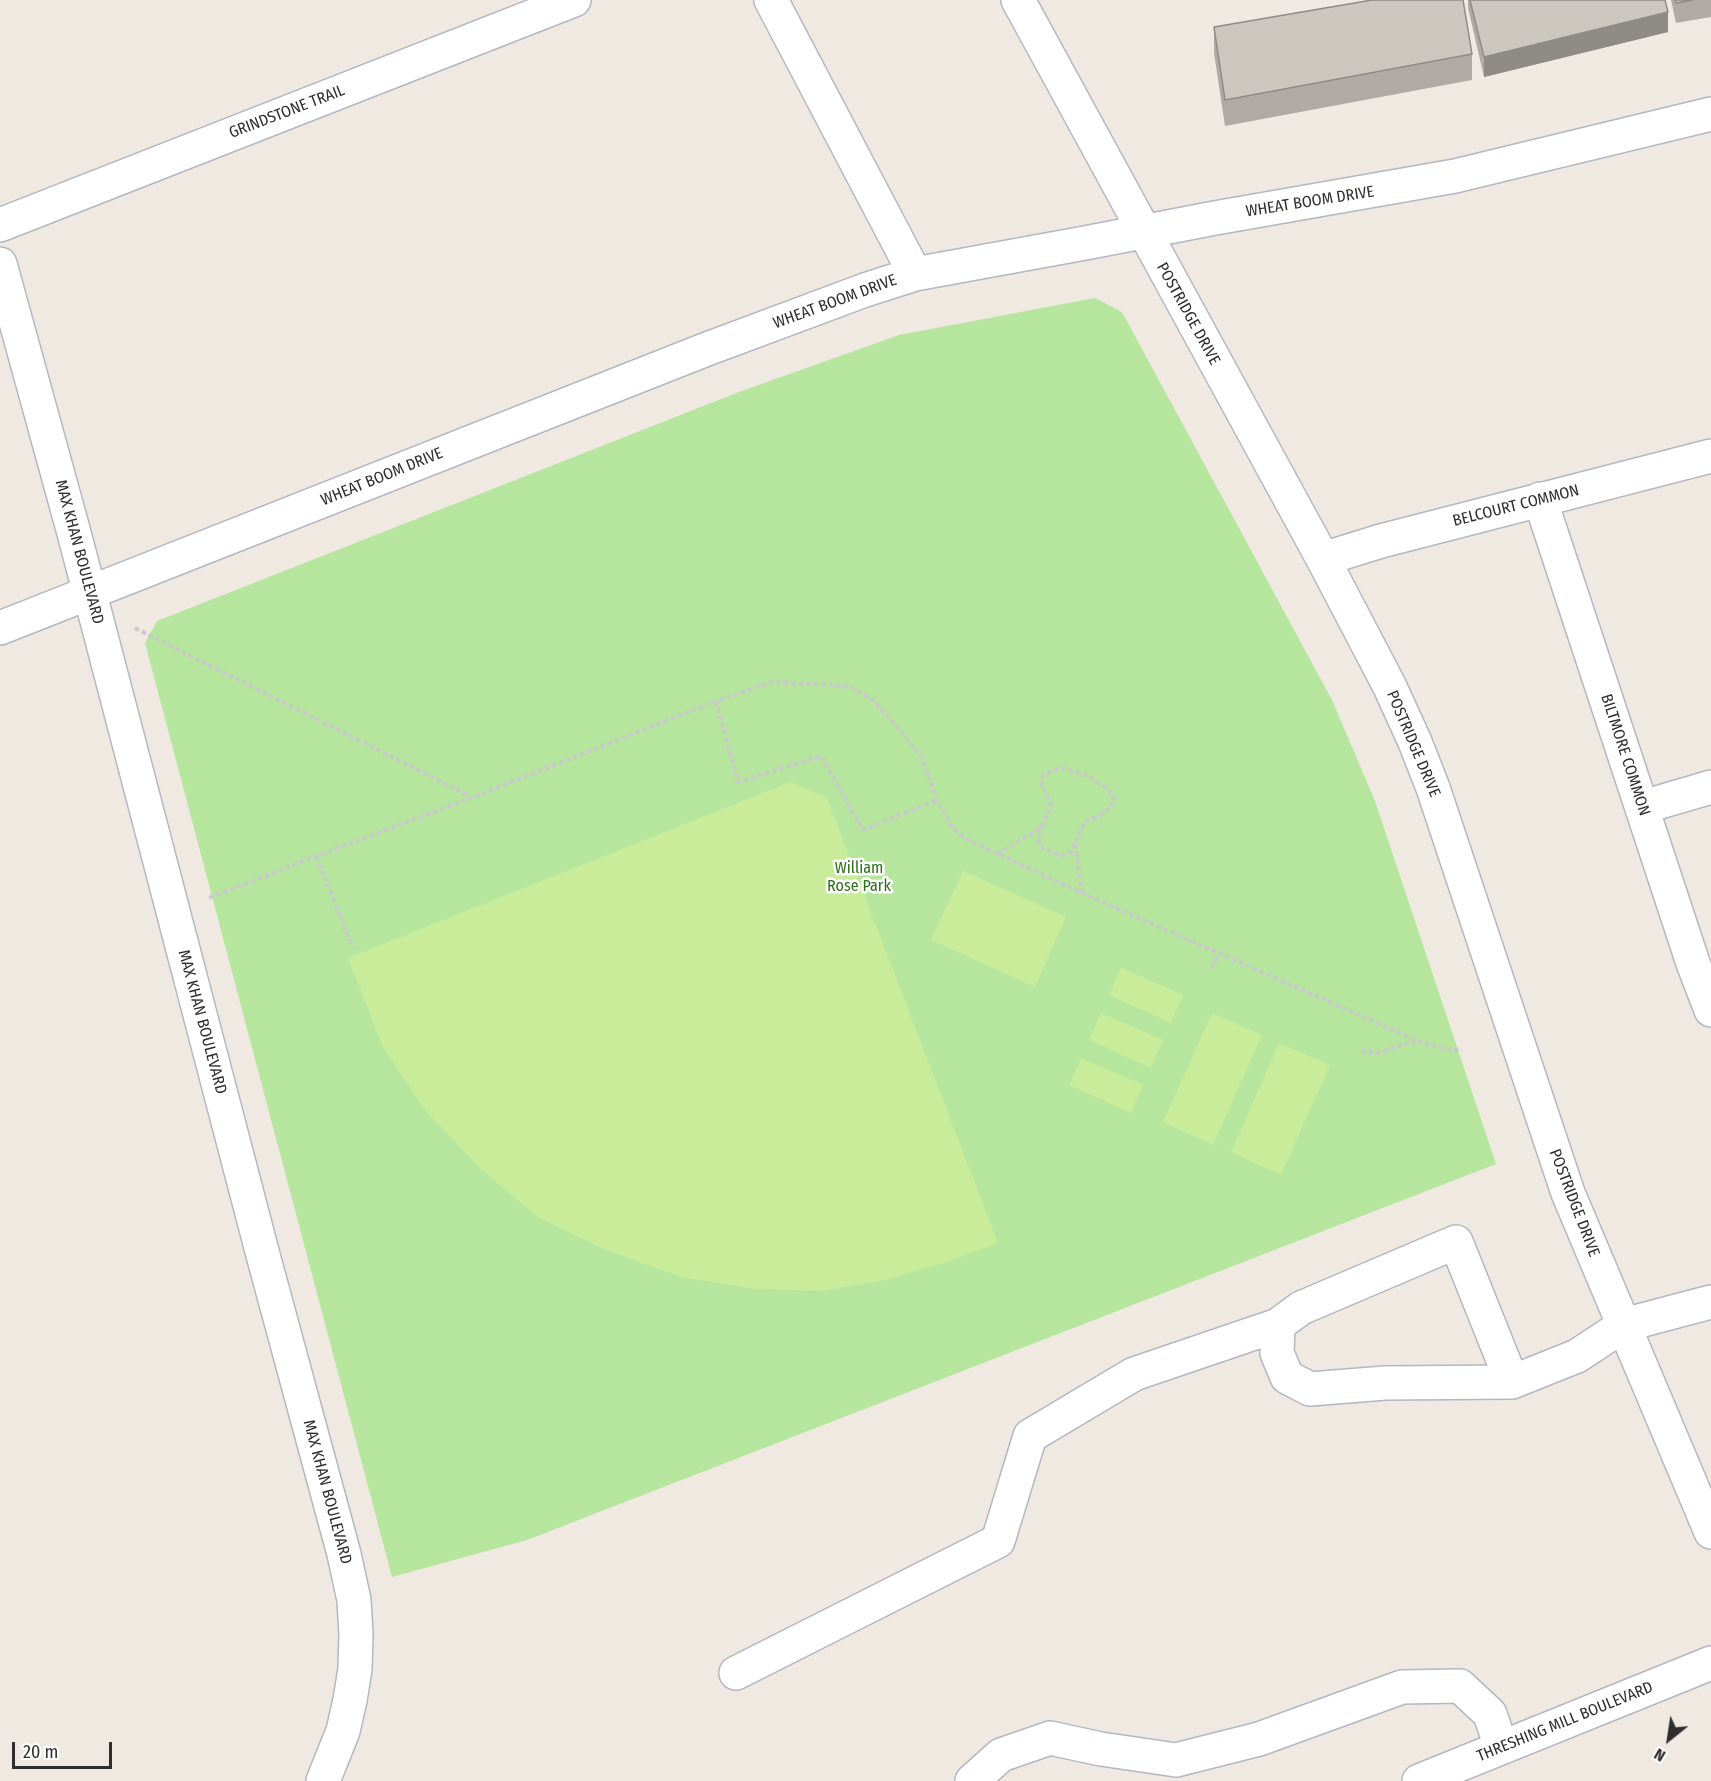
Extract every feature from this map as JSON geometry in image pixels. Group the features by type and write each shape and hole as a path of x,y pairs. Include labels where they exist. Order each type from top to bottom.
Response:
{"street":[{"name":"GRINDSTONE TRAIL","path":"0,225 574,0"},
{"path":"771,0 915,274"},
{"name":"POSTRIDGE DRIVE","path":"1018,0 1323,559 1390,687 1433,788 1568,1193 1711,1532"},
{"name":"WHEAT BOOM DRIVE","path":"0,628 707,349 865,290 915,274 1455,176 1711,114"},
{"name":"MAX KHAN BOULEVARD","path":"0,264 344,1554 354,1600 356,1634 350,1700 343,1731 323,1781"},
{"name":"BELCOURT COMMON","path":"1323,559 1381,541 1711,456"},
{"name":"BILTMORE COMMON","path":"1540,499 1643,807 1702,961 1711,1010"},
{"path":"1643,807 1711,788"},
{"path":"736,1673 998,1541 1030,1436 1134,1374 1278,1325 1300,1308 1456,1242 1512,1382"},
{"path":"1278,1325 1277,1353 1287,1377 1310,1389 1385,1383 1512,1382 1577,1356 1624,1325 1711,1302"},
{"name":"THRESHING MILL BOULEVARD","path":"1419,1781 1711,1663"},
{"path":"972,1781 1001,1755 1050,1738 1101,1749 1176,1760 1259,1739 1402,1688 1460,1686 1490,1714 1501,1748"}],"path":[{"path":"135,628 473,797"},
{"path":"209,898 716,701 772,682 851,687 873,700 922,758 938,800 952,828 964,838 1082,893 1416,1040 1444,1049 1462,1050"},
{"path":"716,701 738,782 821,756 863,830 938,800"},
{"path":"1062,768 1086,775 1105,787 1114,797 1111,808 1101,815 1085,820 1071,852 1061,856 1042,848 1038,842 1042,827 1051,805 1042,785 1043,776 1053,770 1062,768"},
{"path":"997,854 1042,827"},
{"path":"1075,842 1082,893"},
{"path":"316,856 353,948"},
{"path":"1211,968 1219,954"},
{"path":"1361,1052 1377,1053 1416,1040"}],"green space":[{"name":"William Rose Park","path":"1095,298 1122,312 1332,700 1375,801 1496,1164 527,1540 392,1577 145,643 157,621 739,392 899,335"},
{"path":"790,782 827,798 998,1243 943,1263 882,1281 822,1291 756,1289 681,1277 606,1250 538,1217 481,1169 427,1113 383,1047 348,958"},
{"path":"963,871 1066,917 1035,987 931,940"},
{"path":"1121,968 1183,995 1171,1023 1109,995"},
{"path":"1101,1013 1163,1040 1151,1068 1089,1040"},
{"path":"1212,1013 1262,1035 1213,1145 1163,1122"},
{"path":"1279,1043 1330,1065 1281,1175 1231,1152"},
{"path":"1081,1058 1143,1085 1131,1113 1069,1085"}],"building":[{"path":"1372,0 1463,0 1472,54 1225,100 1214,27"},
{"path":"1470,0 1665,0 1668,12 1484,57"},
{"path":"1675,0 1693,0 1676,3"}]}
